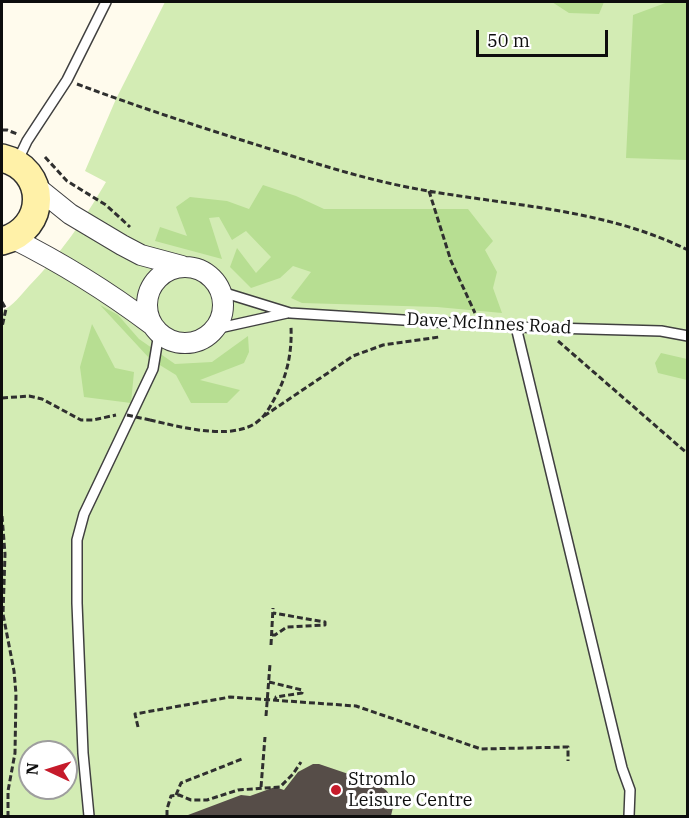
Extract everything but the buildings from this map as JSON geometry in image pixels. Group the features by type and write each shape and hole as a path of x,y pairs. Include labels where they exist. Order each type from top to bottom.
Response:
{"street":[{"path":"15,154 34,185 64,210 141,255 202,270 217,283 222,292 223,312 215,329"},
{"path":"7,240 21,233 34,216 36,205 34,185"},
{"name":"Dave McInnes Road","path":"7,240 55,260 111,294 169,340 181,343 194,342 206,337 215,329"},
{"path":"155,329 147,310 147,298 151,286 159,276 170,269 182,266"}],"lane":[{"path":"15,154 67,80 106,2"},
{"name":"Dave McInnes Road","path":"222,292 290,313 516,327 661,331 687,336"},
{"name":"Dave McInnes Road","path":"215,329 290,313"},
{"path":"516,327 622,768 630,790 629,816"},
{"path":"89,816 83,753 77,540 84,514 153,369 155,329"}],"path":[{"path":"67,80 128,103 385,183 550,209 615,222 649,232 687,250"},
{"path":"2,130 7,130 15,154 67,181 106,205 134,231"},
{"path":"429,191 451,261 480,324"},
{"path":"2,302 6,309 2,327"},
{"path":"264,416 287,371 292,332 290,313"},
{"path":"544,328 687,454"},
{"path":"2,398 29,396 42,399 81,420 115,415 127,416 206,432 223,432 242,429 337,366 368,349 445,336"},
{"path":"2,516 5,554 3,614 16,694 15,753 8,791 8,816"},
{"path":"271,645 273,608"},
{"path":"272,635 286,627 325,625 325,622 273,613"},
{"path":"266,716 270,664"},
{"path":"269,682 302,690 302,693 276,697 275,701"},
{"path":"138,727 135,714 222,698 267,700 363,708 481,749 568,747 568,761"},
{"path":"261,787 265,737"},
{"path":"176,795 181,783 242,759"},
{"path":"167,816 171,796 176,795 190,800 207,800 238,790 280,787 301,762"}],"green space":[{"path":"165,2 687,2 687,816 2,816 2,311 17,300 62,249 106,182 85,171 116,99"},
{"path":"552,2 604,2 599,14 569,13"},
{"path":"668,2 687,2 687,160 626,158 633,15"},
{"path":"263,185 296,196 324,209 468,209 493,241 485,250 497,272 493,288 502,313 437,307 302,303 291,298 311,272 293,266 280,278 251,288 230,267 237,248 256,273 271,257 246,231 232,240 219,217 209,218 222,259 155,241 160,227 187,236 176,207 190,197 227,201 249,209"},
{"path":"100,305 118,315 139,339 175,364 212,362 248,336 249,352 244,363 200,380 240,390 227,403 191,403 176,375 150,359"},
{"path":"92,324 115,368 134,372 131,403 84,397 80,367"},
{"path":"661,353 687,359 687,380 658,373 655,363"}],"place":[{"name":"Stromlo Leisure Centre","path":"336,790"}]}
